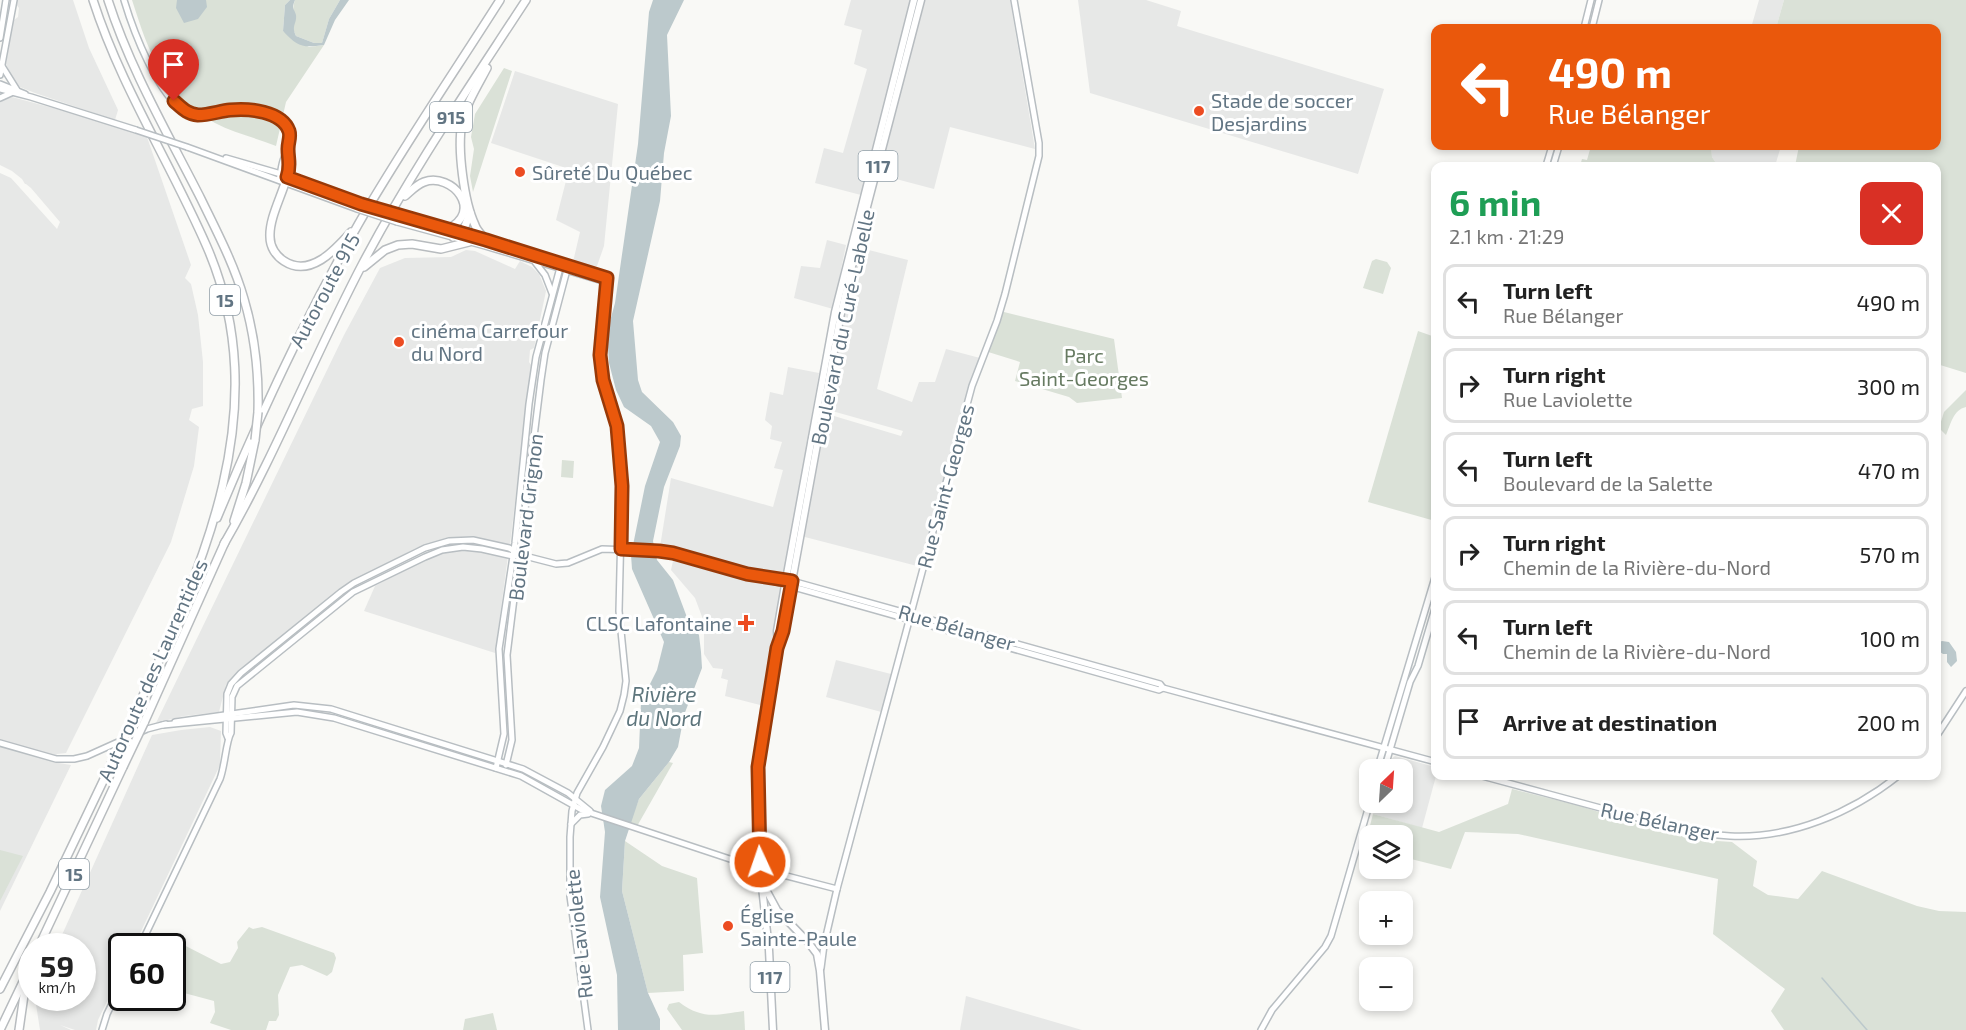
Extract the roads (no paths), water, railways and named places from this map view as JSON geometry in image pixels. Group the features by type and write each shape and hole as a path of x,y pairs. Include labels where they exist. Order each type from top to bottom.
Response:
{"highway":[{"name":"Autoroute des Laurentides","path":"0,989 46,900 186,602 207,542 225,473 235,408 235,360 228,313 220,282 207,248 117,65 93,0"},
{"name":"Autoroute des Laurentides","path":"45,933 144,723 224,544 243,496 255,440 258,412 258,375 254,340 237,278 219,236 131,59 108,0"},
{"name":"Autoroute 915","path":"207,542 280,373 360,222 500,0"},
{"name":"Autoroute 915","path":"224,544 250,498 359,270 398,202 526,0"},
{"path":"486,240 476,228 470,213 462,167 460,138 462,125 472,99 505,32"},
{"path":"283,179 270,236 276,254 287,263 303,266 320,261 336,248 360,222"},
{"path":"398,202 415,187 427,181 449,184 461,197 464,210 460,222 447,229"},
{"path":"456,235 467,224 470,213"},
{"path":"359,270 385,250 398,245 412,244 441,249 469,242"},
{"path":"0,1030 18,992"},
{"path":"19,1030 22,1011"}],"main road":[{"name":"Boulevard du Curé-Labelle","path":"913,19 914,0"},
{"name":"Boulevard du Curé-Labelle","path":"788,583 841,313 913,19 921,0"},
{"name":"117","path":"772,1030 766,924 760,868 758,767 778,644 777,631 788,583"},
{"name":"Rue Saint-Georges","path":"761,880 773,903 817,954 825,1030"},
{"path":"766,924 771,916 785,918"}],"street":[{"path":"0,38 6,0"},
{"path":"0,75 14,0"},
{"path":"124,0 137,37 154,73 168,94 183,109 197,115 245,109 272,115 283,122 290,136 288,150 290,162 283,179"},
{"name":"Rue Saint-Georges","path":"820,971 837,889 972,386 1005,294 1039,156 1039,143 1014,0"},
{"path":"1585,24 1591,0"},
{"path":"1593,24 1599,0"},
{"path":"2,66 14,92"},
{"path":"0,84 14,92"},
{"path":"0,89 32,97 200,151 359,207 456,235 486,240 564,267"},
{"path":"0,98 14,92"},
{"path":"398,219 447,229 469,242 535,262 564,267"},
{"path":"535,262 545,275 552,293"},
{"name":"Rue Laviolette","path":"564,267 606,280 600,355 603,380 617,426 622,486 619,611 625,664 624,695 611,733 582,782 574,802 570,825 570,896 588,1030"},
{"name":"Boulevard Grignon","path":"496,768 504,734 499,650 513,553 524,444 535,363 552,293 564,267"},
{"name":"Boulevard Grignon","path":"505,771 512,740 507,655 521,555 542,366 564,267"},
{"path":"146,933 225,766 228,738 231,733 229,717 233,693 241,682 361,587 442,550 474,547 521,555"},
{"name":"Rue Bélanger","path":"521,555 548,563 562,564 596,551 621,549 659,551 788,583 1088,667 1160,684 1164,688 1431,761"},
{"path":"1380,759 1431,591"},
{"path":"1388,759 1410,682 1418,666 1431,622"},
{"path":"1941,729 1966,691"},
{"path":"229,717 294,705 331,710 528,771 595,815 760,868 837,889"},
{"path":"0,743 56,759 74,759 87,756 147,729 164,725 297,712 323,715 527,778 574,802"},
{"name":"Rue Bélanger","path":"1497,780 1672,827 1731,836 1776,833 1811,825 1846,809 1892,780"},
{"path":"1261,1030 1272,1010 1331,936 1367,813"},
{"path":"570,825 579,815 595,815"},
{"path":"102,1030 109,1011"}],"water":[{"path":"177,0 206,0 207,7 198,19 184,23 176,8"},
{"path":"290,0 295,0 293,7 296,15 294,29 296,36 314,43 322,43 329,19 340,0 349,0 335,20 324,45 310,46 297,43 283,31 285,5"},
{"name":"Rivière du Nord","path":"653,0 684,0 667,35 671,116 664,153 660,201 633,321 638,380 642,392 673,422 681,436 680,446 664,487 653,541 657,560 673,580 688,620 699,635 702,668 684,715 678,747 669,762 639,799 625,841 622,891 648,993 660,1019 660,1030 618,1030 617,975 600,897 605,832 601,806 605,790 632,766 639,748 641,702 657,670 664,642 632,569 631,555 645,486 660,442 651,426 624,407 616,390 609,363 607,332 615,303 638,144 649,12"},
{"path":"1941,641 1949,642 1956,652 1957,661 1951,667 1947,662 1947,654 1941,653"}],"waterway":[{"path":"1822,978 1867,1030"}],"place":[{"name":"Stade de soccer Desjardins","path":"1199,111"},
{"name":"Sûreté Du Québec","path":"520,172"},
{"name":"cinéma Carrefour du Nord","path":"399,342"},
{"name":"CLSC Lafontaine","path":"746,623"},
{"name":"Église Sainte-Paule","path":"728,926"}],"park label":[{"name":"Parc Saint-Georges","path":"1084,366"}]}
